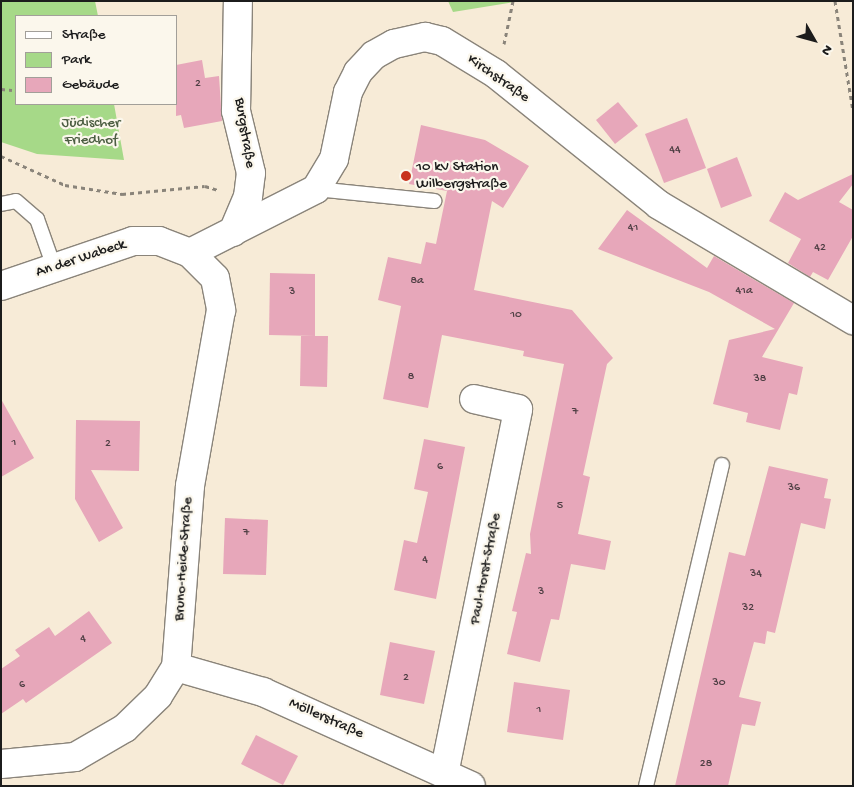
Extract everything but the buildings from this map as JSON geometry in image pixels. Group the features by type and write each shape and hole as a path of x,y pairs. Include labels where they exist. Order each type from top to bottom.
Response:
{"street":[{"name":"Burgstraße","path":"233,232 248,197 251,173 236,110 238,1"},
{"name":"Kirchstraße","path":"316,189 334,159 348,92 358,72 374,55 394,44 425,37 442,41 496,74 659,205 853,320"},
{"path":"190,253 316,189"},
{"name":"An der Wabeck","path":"1,286 133,241 159,241 190,253"},
{"name":"Bruno-Heide-Straße","path":"4,760 75,757 124,728 158,696 176,667 190,486 221,310 215,278 190,253"},
{"name":"Paul-Horst-Straße","path":"444,774 518,409 474,398"},
{"name":"Möllerstraße","path":"176,667 263,692 471,786"}],"lane":[{"path":"316,189 434,201"},
{"path":"1,204 16,201 38,220 54,267"},
{"path":"646,786 722,465"}],"path":[{"path":"496,74 513,1"},
{"path":"836,1 853,110"},
{"path":"1,89 12,90"},
{"path":"1,156 65,185 122,194 205,186 248,197"}],"green space":[{"name":"Jüdischer Friedhof","path":"1,1 95,1 98,15 15,15 15,105 114,105 124,160 37,154 1,142"},
{"path":"448,1 521,1 453,12"}],"place":[{"name":"10 kV Station Wilbergstraße","path":"406,176"}]}
